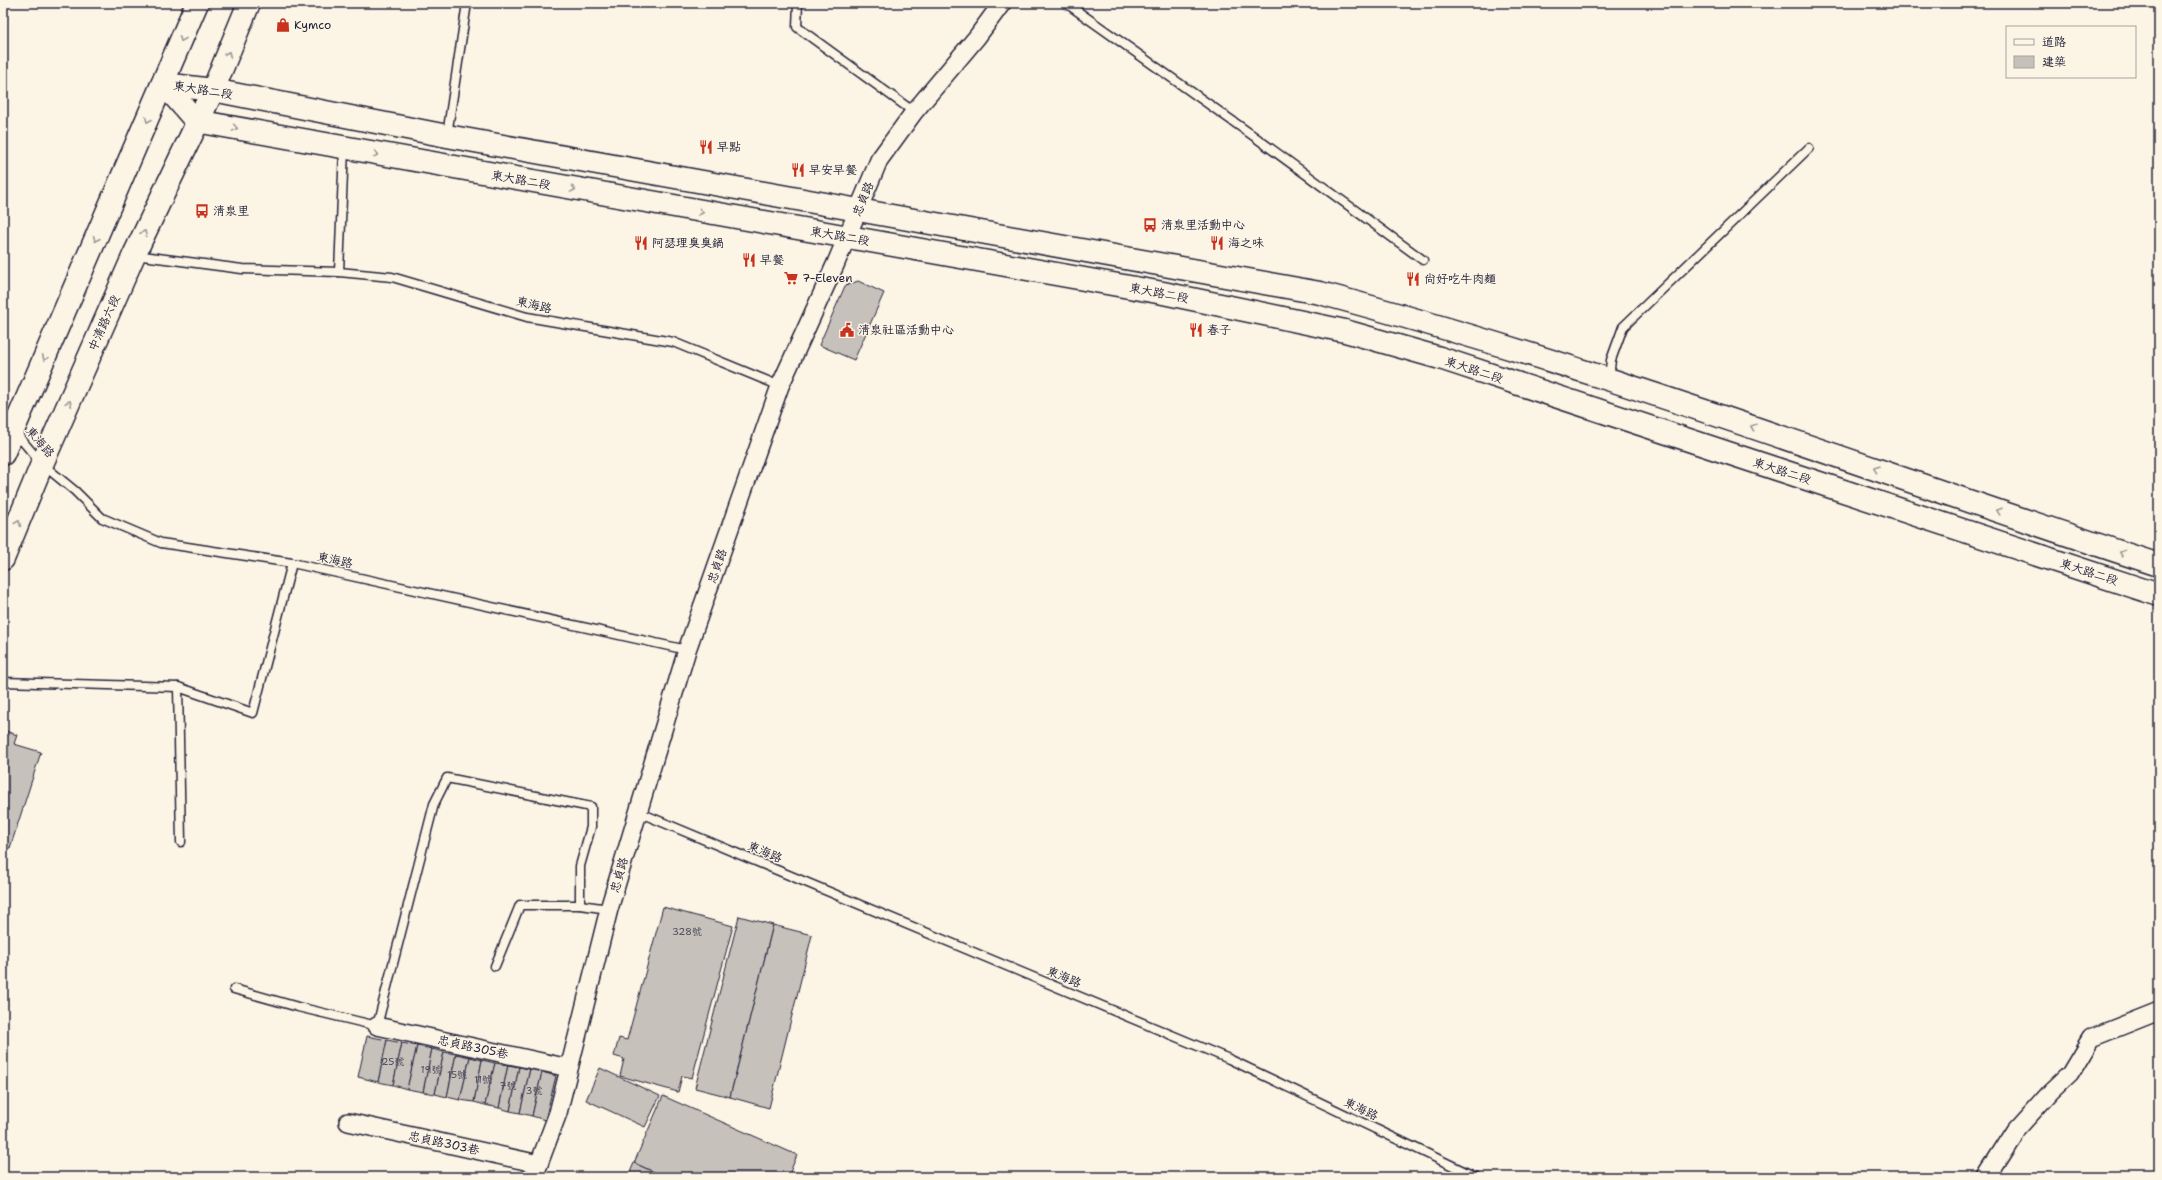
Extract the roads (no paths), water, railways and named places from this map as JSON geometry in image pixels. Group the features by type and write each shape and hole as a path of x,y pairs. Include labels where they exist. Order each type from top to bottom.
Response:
{"street":[{"path":"3,454 164,84 197,3"},
{"name":"中清路六段","path":"3,559 42,464 134,255 196,121 213,90 249,3"},
{"name":"忠貞路","path":"537,1171 558,1114 609,909 687,650 780,386 858,210 878,160 914,112 977,37 1002,3"},
{"name":"東大路二段","path":"164,84 213,90 447,136 1320,293 1431,322 1617,381 2159,565"},
{"name":"東大路二段","path":"164,84 196,121 1164,293 1345,331 1440,358 2159,594"},
{"path":"1616,417 1617,381"},
{"path":"1986,1177 2016,1130 2070,1072 2091,1038 2159,1011"},
{"name":"忠貞路305巷","path":"377,1026 569,1068"},
{"name":"忠貞路303巷","path":"348,1122 537,1171"}],"lane":[{"path":"447,136 468,3"},
{"path":"798,3 797,27 914,112"},
{"path":"1066,3 1255,137 1423,260"},
{"path":"339,272 344,148"},
{"path":"1617,381 1611,360 1623,327 1809,148"},
{"name":"東海路","path":"134,255 242,269 339,272 392,277 528,317 673,342 780,386"},
{"name":"東海路","path":"14,430 42,464 75,491 102,518 161,542 292,563 687,650"},
{"path":"3,682 178,687 253,713 292,563"},
{"path":"178,687 182,842"},
{"path":"234,989 298,1007 377,1026 434,804 447,778 591,807 591,827 580,866 580,905"},
{"name":"東海路","path":"638,812 1229,1059 1476,1177"},
{"path":"495,966 520,904 580,905 609,909"}],"place":[{"name":"Kymco","path":"283,25"},
{"name":"早點","path":"706,147"},
{"name":"早安早餐","path":"798,170"},
{"name":"清泉里","path":"202,211"},
{"name":"清泉里活動中心","path":"1150,225"},
{"name":"阿瑟理臭臭鍋","path":"641,243"},
{"name":"海之味","path":"1217,243"},
{"name":"早餐","path":"749,260"},
{"name":"7-Eleven","path":"791,278"},
{"name":"尚好吃牛肉麵","path":"1413,279"},
{"name":"清泉社區活動中心","path":"847,330"},
{"name":"春子","path":"1196,330"}]}
